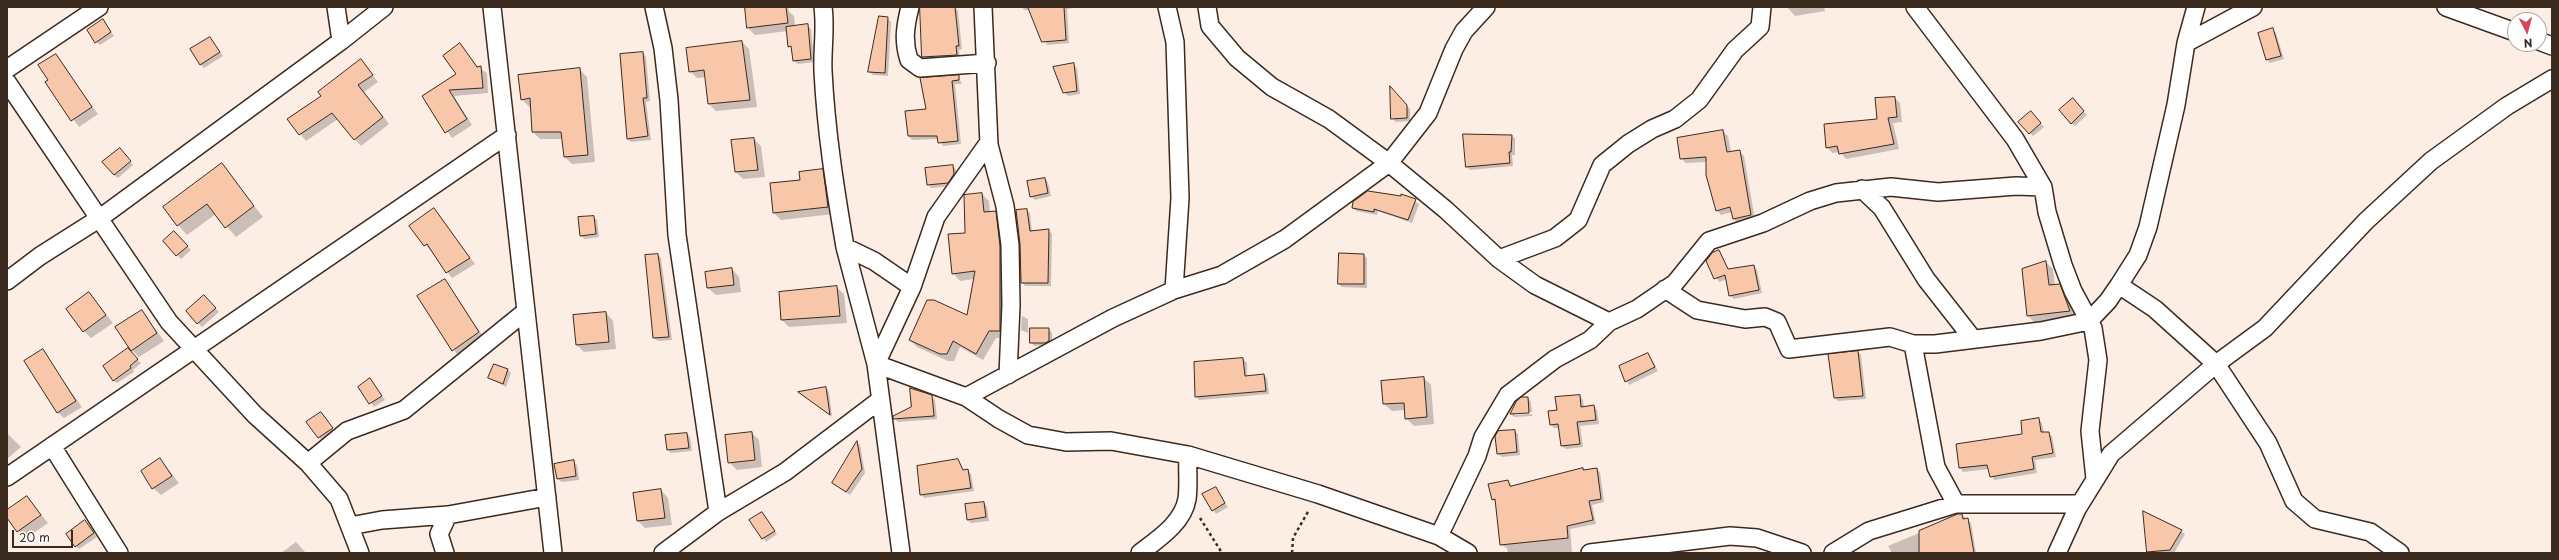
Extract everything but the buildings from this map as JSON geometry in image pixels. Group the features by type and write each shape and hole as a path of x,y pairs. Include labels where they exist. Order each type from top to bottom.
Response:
{"street":[{"path":"7,69 99,7"},
{"path":"336,7 342,41"},
{"path":"7,281 40,256 100,218 342,41 384,7"},
{"path":"492,7 553,553"},
{"path":"654,7 663,48 669,100 677,235 718,512"},
{"path":"823,7 825,30 823,69 829,151 845,247 876,364 901,553"},
{"path":"910,7 905,26 904,38 909,60 920,68 987,63"},
{"path":"983,7 987,63 989,142 1005,206 1010,245 1011,305 1008,375"},
{"path":"1168,7 1175,42 1180,198 1174,290"},
{"path":"1207,7 1210,26 1237,58 1272,87 1329,119 1389,163 1446,210 1499,260 1535,285 1609,322"},
{"path":"966,397 1113,318 1174,290 1222,275 1285,239 1389,163 1428,113 1454,49 1464,31 1486,7"},
{"path":"1499,260 1555,238 1578,220 1602,164 1652,129 1675,119 1699,100 1717,72 1735,50 1760,27 1762,7"},
{"path":"1915,7 2015,139 2043,187 2047,212 2063,265 2093,328 2098,360 2090,431 2095,479"},
{"path":"1665,289 1697,310 1745,319 1764,317 1777,322 1789,348 1890,337 1913,344 1973,339 2049,330 2089,321 2108,301 2138,255 2148,227 2176,105 2186,44 2196,7"},
{"path":"2186,44 2253,7"},
{"path":"2446,7 2507,29"},
{"path":"2057,553 2080,504 2111,454 2216,364 2265,328 2366,221 2431,161 2507,106 2552,79"},
{"path":"7,82 169,322 255,415 308,463 339,499 360,553"},
{"path":"7,477 507,135"},
{"path":"876,364 912,287 936,217 989,142"},
{"path":"1439,536 1477,456 1483,437 1508,395 1555,359 1590,340 1609,322 1637,309 1665,289 1679,278 1709,241 1763,223 1810,201 1836,193 1891,187 1938,192 2016,186 2043,187"},
{"path":"1862,189 1882,208 1926,279 1973,339"},
{"path":"845,247 874,262 912,287"},
{"path":"2119,285 2155,309 2216,364 2268,443 2294,501 2315,519 2370,532 2400,553"},
{"path":"308,463 347,431 404,410 526,311"},
{"path":"1913,344 1936,467 1956,504"},
{"path":"876,364 966,397 1016,429 1047,440 1111,441 1188,455 1318,494 1439,536 1468,553"},
{"path":"663,553 718,512 785,472 880,400"},
{"path":"52,446 119,553"},
{"path":"1140,553 1164,535 1179,518 1187,500 1188,455"},
{"path":"350,526 382,520 448,516 547,497"},
{"path":"1833,553 1870,531 1956,504 2080,504"},
{"path":"445,553 439,534 448,516"},
{"path":"1590,553 1730,536 1757,538 1802,553"}],"path":[{"path":"1292,553 1294,538 1318,494"},
{"path":"1187,500 1222,553"}]}
